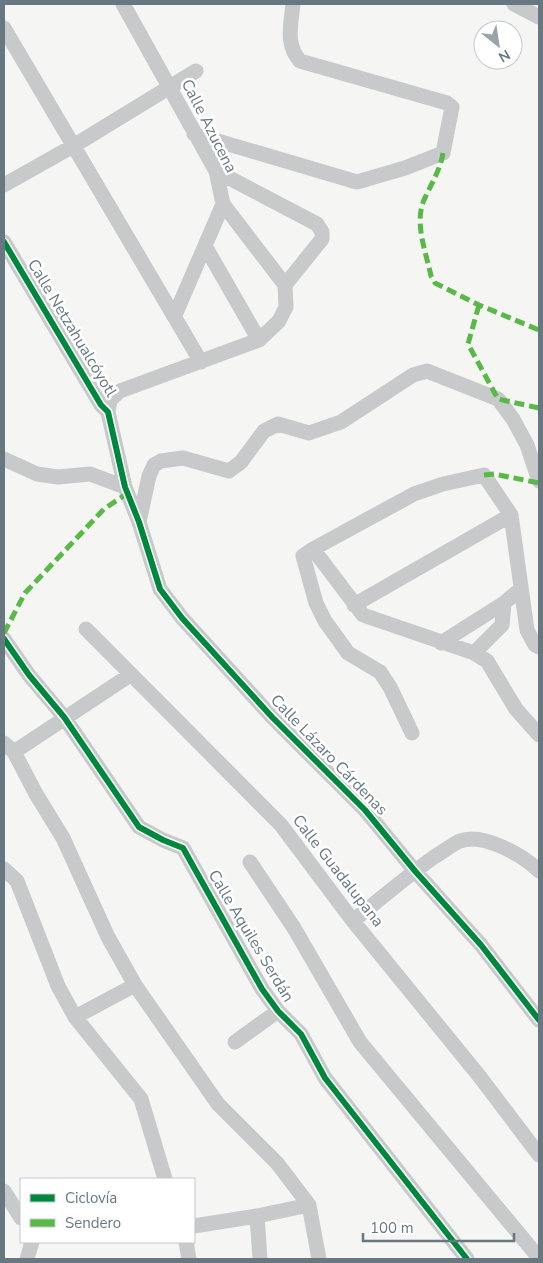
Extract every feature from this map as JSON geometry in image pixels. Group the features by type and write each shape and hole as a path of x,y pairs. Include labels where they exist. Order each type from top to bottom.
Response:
{"street":[{"name":"Calle Azucena","path":"122,4 170,85 194,134 216,171 223,204 285,284"},
{"path":"194,134 357,182 405,168 443,153 452,107 447,103 300,62 292,52 290,38 293,4"},
{"path":"514,4 539,17"},
{"path":"4,28 201,362"},
{"path":"4,185 75,146 170,85 196,71"},
{"path":"108,412 110,400 120,391 259,340 279,321 286,307 285,284 322,239 322,232 317,224 216,171"},
{"path":"175,315 223,204"},
{"name":"Calle Netzahualcóyotl","path":"4,242 101,405 108,412 125,487 139,522"},
{"path":"205,246 259,340"},
{"path":"139,522 149,476 154,465 161,461 183,458 229,471 241,462 264,431 278,424 308,433 341,422 413,375 427,371 498,399 513,419 527,445 539,481"},
{"path":"4,459 37,474 58,477 90,474 125,487"},
{"path":"412,733 390,687 380,672 348,653 325,621 316,603 303,556 313,549 414,494 443,484 484,475 511,515 527,630 535,645 539,647"},
{"path":"354,606 511,515"},
{"name":"Calle Lázaro Cárdenas","path":"139,522 160,589 182,618 272,717 365,810 414,871 481,945 539,1020"},
{"path":"313,549 354,606 363,615 474,653 488,661 516,709 539,735"},
{"path":"441,643 504,603 521,589"},
{"path":"474,653 502,625 504,603"},
{"name":"Calle Guadalupana","path":"86,629 281,825 353,921 480,1077 539,1155"},
{"name":"Calle Aquiles Serdán","path":"4,639 29,675 64,717 139,827 183,848 262,989 278,1011 301,1034 325,1078 467,1259"},
{"path":"130,675 64,717 9,748 64,838 108,936 135,985 218,1104 278,1163 309,1205 319,1259"},
{"path":"353,921 414,871 461,840 477,839 502,847 528,859 539,871"},
{"path":"250,862 294,928 360,1042 539,1258"},
{"path":"4,869 17,881 58,986 74,1017 141,1099 165,1178"},
{"path":"74,1017 135,985"},
{"path":"235,1042 278,1011"},
{"path":"4,1191 20,1216"},
{"path":"195,1226 309,1205"},
{"path":"257,1216 260,1259"},
{"path":"27,1259 32,1243"},
{"path":"186,1243 189,1259"}],"marked path":[{"path":"443,153 438,172 424,200 420,218 422,238 431,276 435,283 479,305 539,330"},
{"path":"479,305 468,344 498,399 539,408"},
{"path":"484,475 494,474 539,483"},
{"path":"4,633 25,593 104,509 128,493"}],"cycle path":[{"path":"4,242 101,405 108,412 125,487 139,522 160,589 182,618 272,717 365,810 415,871 481,945 539,1020"},
{"path":"4,639 29,675 64,717 139,827 183,848 262,989 278,1011 301,1034 325,1078 467,1259"}]}
